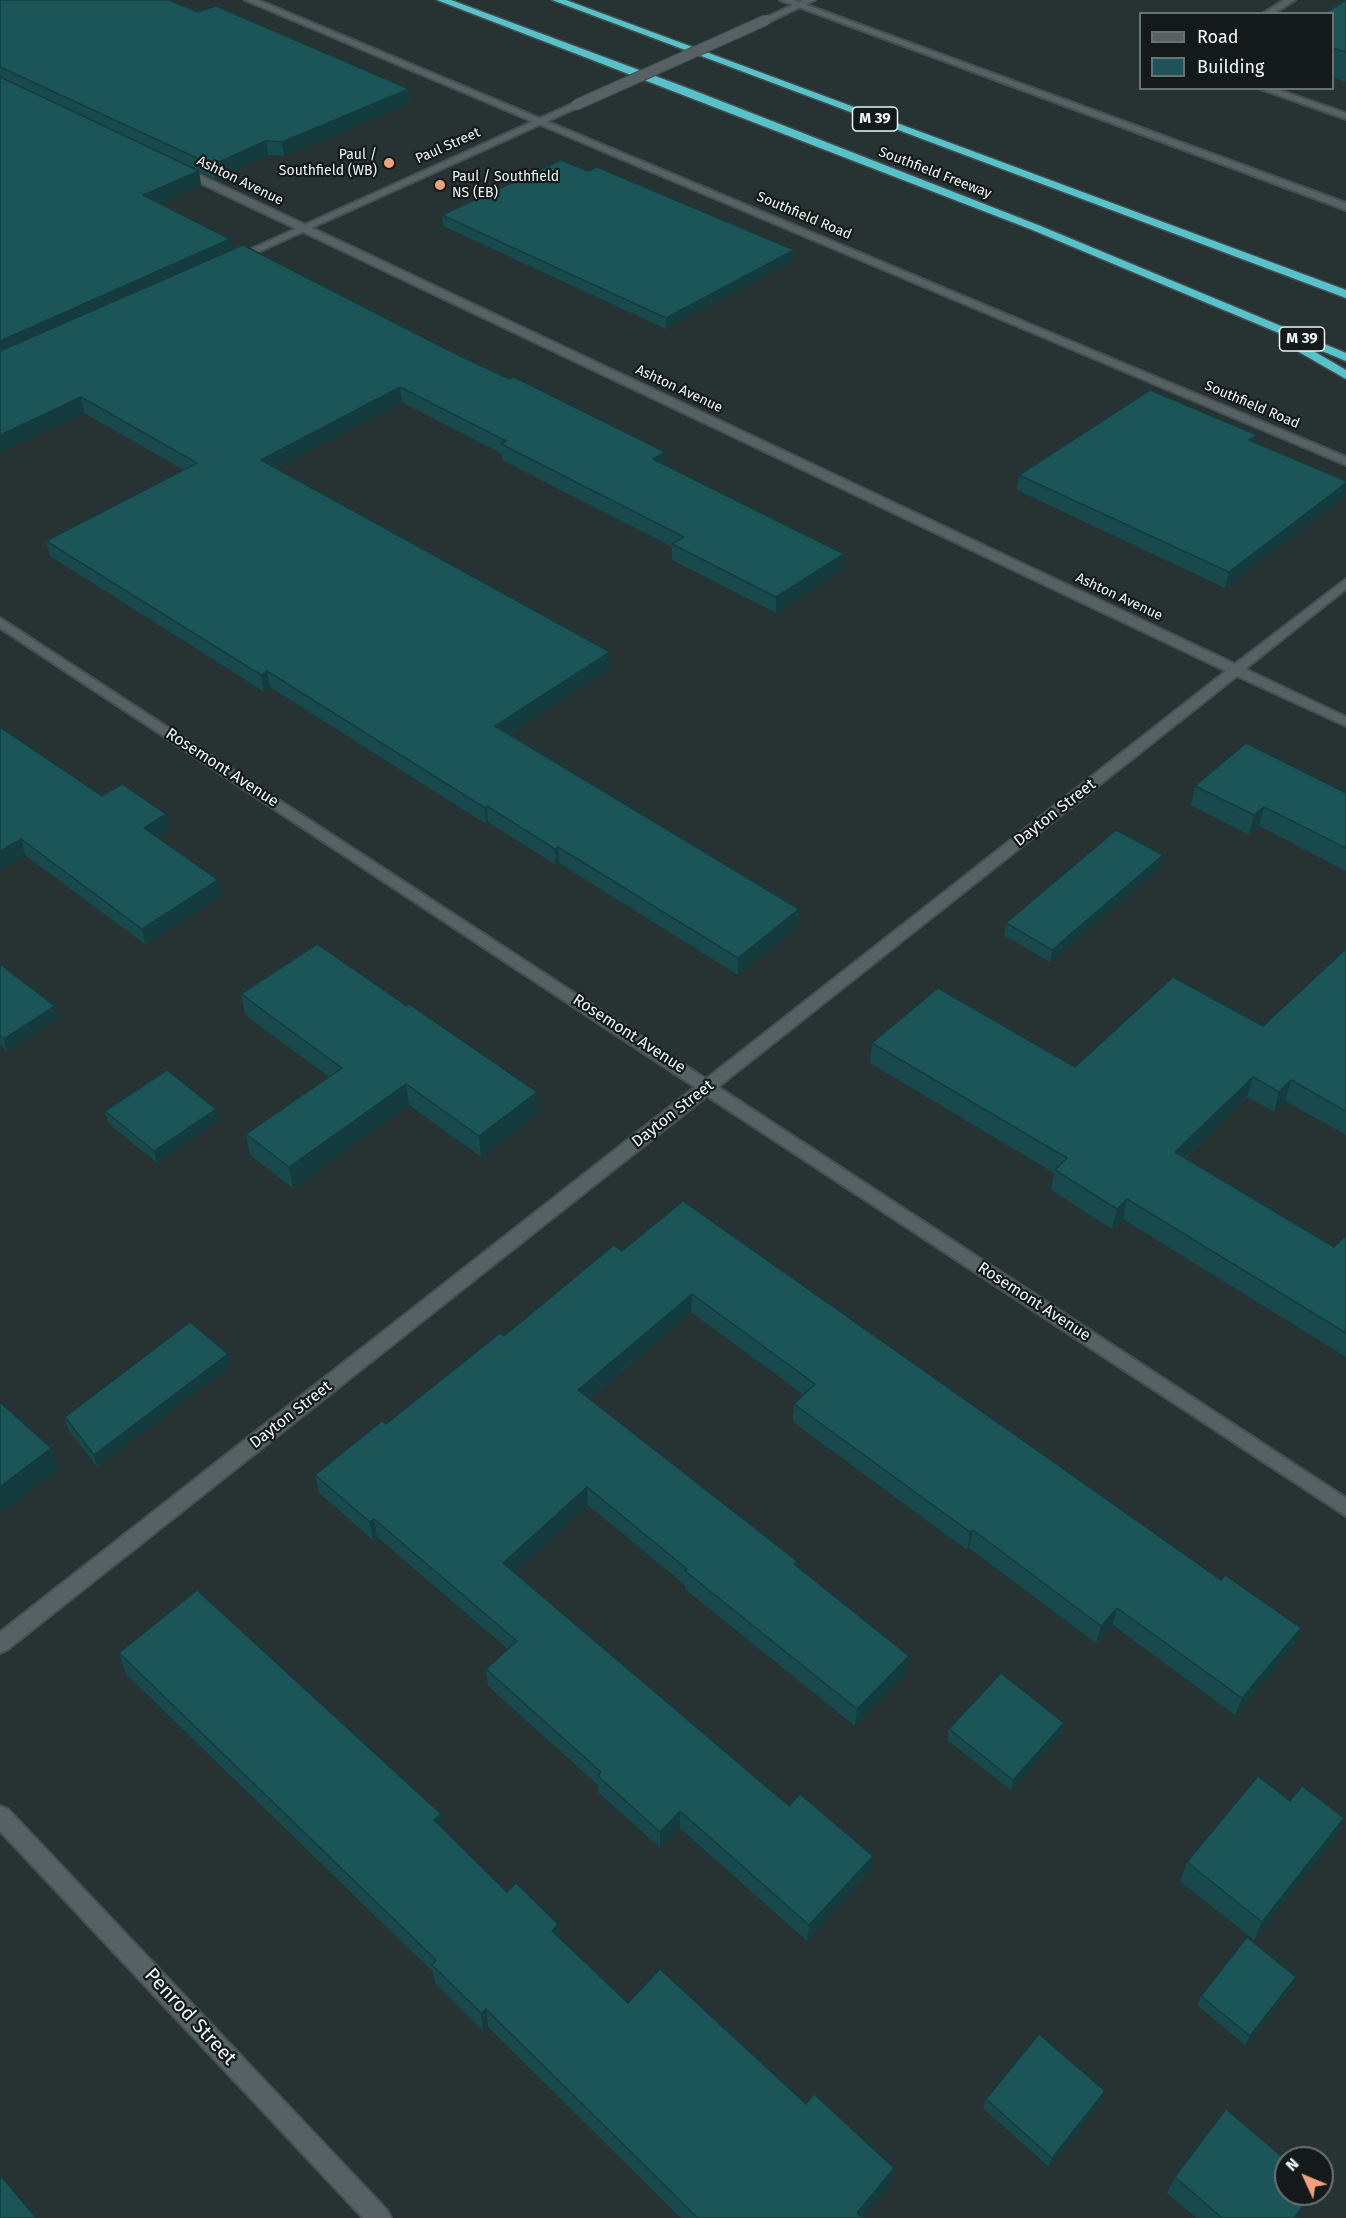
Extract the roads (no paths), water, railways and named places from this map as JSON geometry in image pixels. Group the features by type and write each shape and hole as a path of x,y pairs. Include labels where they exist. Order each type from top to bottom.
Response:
{"highway":[{"name":"Southfield Freeway","path":"442,0 686,91 1034,227 1346,357"},
{"name":"Southfield Freeway","path":"557,0 1346,294"},
{"path":"1258,322 1346,375"}],"street":[{"name":"Southfield Road","path":"250,0 1346,461"},
{"path":"785,0 1346,207"},
{"name":"Paul Street","path":"217,266 810,0"},
{"path":"1269,12 1290,0"},
{"path":"1268,90 1346,117"},
{"name":"Ashton Avenue","path":"170,165 1346,722"},
{"name":"Dayton Street","path":"0,1644 1346,583"},
{"name":"Rosemont Avenue","path":"0,622 1346,1508"},
{"name":"Penrod Street","path":"0,1816 379,2218"}],"place":[{"name":"Paul / Southfield (WB)","path":"389,163"},
{"name":"Paul / Southfield NS (EB)","path":"440,185"}]}
